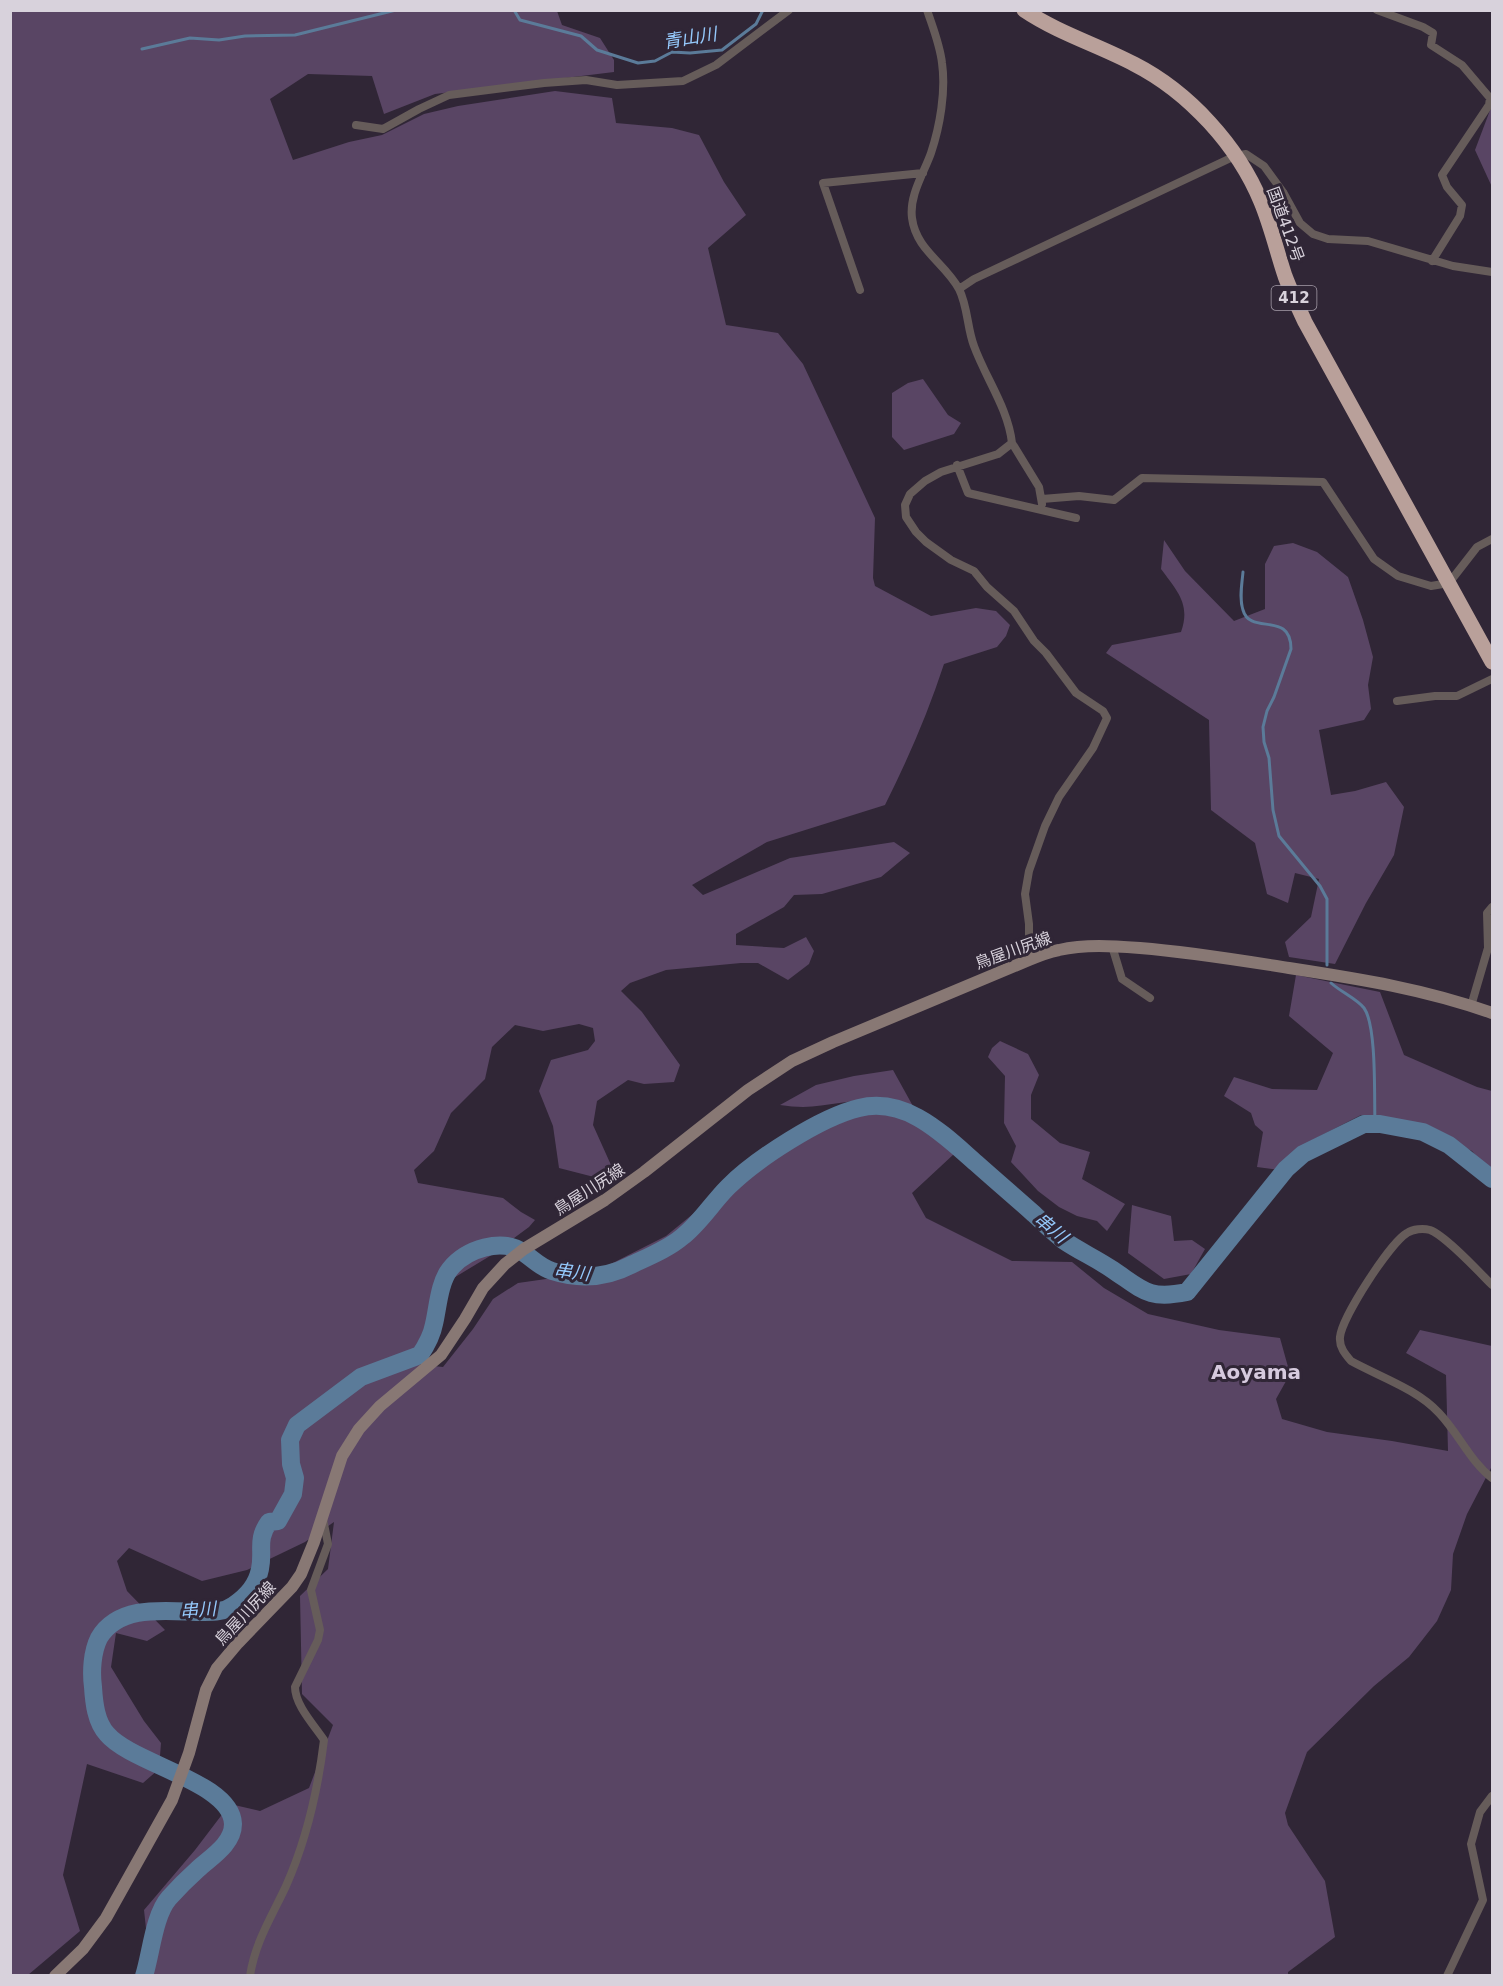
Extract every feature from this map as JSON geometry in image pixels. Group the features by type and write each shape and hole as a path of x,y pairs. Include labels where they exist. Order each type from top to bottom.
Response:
{"highway":[{"name":"国道412号","path":"1024,10 1059,30 1135,64 1157,78 1209,122 1235,156 1260,201 1285,276 1305,322 1492,662"}],"main road":[{"name":"鳥屋川尻線","path":"55,1976 83,1949 106,1918 172,1800 189,1753 207,1690 218,1668 238,1643 292,1587 301,1574 342,1456 359,1429 380,1406 441,1355 483,1288 505,1264 621,1189 748,1090 792,1061 833,1042 1058,950 1112,946 1251,960 1362,978 1428,993 1492,1013"}],"street":[{"path":"356,125 383,129 449,95 586,80 617,85 683,81 716,65 789,10"},
{"path":"927,10 942,63 943,89 932,152 913,199 912,218 920,242 958,289 968,319 973,345 999,398 1010,430 1012,444 1039,487 1042,510"},
{"path":"1377,10 1423,27 1432,33 1431,45 1462,65 1490,98 1489,105 1442,175 1447,187 1462,205 1460,216 1432,261"},
{"path":"958,289 1036,249 1235,156 1246,154 1264,166 1283,192 1300,223 1313,234 1328,239 1368,241 1432,261 1492,272"},
{"path":"860,290 823,183 923,173"},
{"path":"1012,444 999,454 957,465 941,472 910,494 905,505 906,517 916,532 951,560 974,571 987,587 1014,610 1034,641 1076,693 1103,711 1107,718 1093,748 1059,797 1045,826 1029,872 1025,894 1029,924 1029,960"},
{"path":"957,465 968,493 1076,518"},
{"path":"1042,499 1079,496 1114,500 1142,478 1323,482 1374,559 1398,576 1431,586 1449,583 1477,548 1492,540"},
{"path":"1397,701 1435,696 1457,696 1492,679"},
{"path":"1471,1006 1488,948 1487,913 1492,907"},
{"path":"1112,946 1122,979 1150,998"},
{"path":"1492,1285 1471,1263 1437,1234 1422,1229 1412,1231 1402,1237 1360,1293 1340,1336 1340,1344 1351,1361 1420,1398 1440,1414 1467,1451 1492,1478"},
{"path":"250,1976 253,1956 268,1919 286,1886 309,1821 322,1754 324,1740 295,1694 295,1687 318,1640 320,1630 311,1590 328,1544 322,1516"},
{"path":"1447,1976 1483,1900 1472,1844 1480,1812 1492,1796"}],"shaded area":[{"path":"11,11 557,11 562,25 600,38 614,60 614,72 435,94 384,114 372,76 308,74 270,99 293,160 349,142 382,135 424,114 458,106 555,91 612,98 616,123 672,128 699,135 724,182 746,215 708,248 726,325 778,333 803,364 875,518 873,578 875,586 931,616 976,608 996,611 1010,625 1006,636 997,647 944,664 917,736 885,805 767,842 692,885 703,895 790,858 894,842 910,853 881,877 822,894 794,895 784,907 736,934 736,945 784,948 806,937 814,951 809,964 788,980 758,963 741,963 666,970 630,983 621,991 642,1012 680,1065 674,1082 644,1084 628,1080 597,1101 593,1125 611,1165 594,1177 559,1168 553,1126 539,1091 551,1060 588,1050 595,1041 593,1028 579,1024 543,1031 515,1025 492,1047 485,1079 451,1113 434,1151 414,1170 418,1183 503,1198 535,1220 490,1256 447,1282 414,1364 443,1367 493,1299 518,1283 595,1272 666,1236 710,1200 729,1178 800,1129 806,1121 831,1109 900,1115 930,1132 954,1154 912,1193 926,1218 1012,1261 1072,1262 1104,1288 1148,1314 1219,1330 1280,1338 1290,1374 1276,1399 1282,1419 1327,1432 1448,1451 1446,1375 1406,1353 1420,1330 1492,1346 1492,1466 1467,1514 1453,1554 1451,1590 1437,1621 1409,1657 1374,1686 1307,1752 1285,1813 1288,1825 1325,1881 1335,1937 1288,1972 1288,1975 151,1975 144,1910 195,1850 230,1804 260,1811 309,1788 333,1725 302,1694 300,1596 328,1569 334,1522 305,1542 247,1570 202,1581 129,1548 117,1561 127,1591 165,1630 147,1641 116,1633 111,1667 144,1721 161,1743 159,1769 143,1783 87,1764 63,1875 80,1931 28,1975 11,1976"},
{"path":"1492,105 1492,187 1475,150"},
{"path":"923,379 948,415 961,423 954,434 904,450 892,437 892,393 908,383"},
{"path":"1164,540 1185,571 1234,621 1265,609 1265,564 1274,546 1293,543 1317,552 1348,577 1373,657 1368,685 1371,709 1364,720 1319,730 1331,795 1386,782 1404,807 1394,855 1335,964 1289,957 1285,942 1311,917 1319,879 1295,873 1288,903 1267,894 1255,843 1211,810 1209,720 1106,653 1112,645 1181,632 1184,613 1181,598 1161,569"},
{"path":"1296,975 1380,992 1404,1055 1477,1087 1492,1091 1492,1175 1472,1151 1407,1121 1361,1115 1301,1146 1281,1170 1257,1167 1263,1132 1255,1125 1251,1113 1224,1096 1234,1077 1272,1089 1317,1090 1333,1053 1289,1016"},
{"path":"1000,1041 1028,1054 1039,1075 1031,1095 1031,1119 1060,1143 1090,1152 1082,1179 1125,1204 1107,1231 1097,1221 1077,1216 1059,1207 1038,1191 1011,1162 1016,1146 1004,1123 1005,1076 988,1057 992,1048"},
{"path":"893,1070 914,1108 887,1100 859,1100 803,1107 780,1105 816,1085"},
{"path":"1132,1205 1171,1216 1174,1241 1192,1240 1205,1249 1191,1274 1164,1279 1128,1253"}],"waterway":[{"name":"青山川","path":"142,49 190,38 219,40 245,36 295,35 396,10"},
{"name":"青山川","path":"514,10 520,20 581,36 597,50 638,63 655,61 672,52 722,50 756,24 763,10"},
{"path":"1243,572 1241,601 1247,618 1253,622 1278,626 1289,637 1291,649 1267,711 1263,727 1264,742 1269,758 1273,810 1279,836 1320,886 1327,899 1327,965"},
{"path":"1331,983 1361,1005 1368,1017 1373,1046 1375,1124"},
{"name":"串川","path":"144,1976 156,1924 164,1905 183,1883 225,1844 233,1824 228,1809 216,1796 179,1774 120,1745 103,1729 96,1712 92,1681 93,1656 99,1638 118,1619 131,1615 158,1611 217,1612 230,1608 247,1594 259,1575 261,1540 265,1528 269,1522 278,1521 293,1494 295,1478 291,1464 290,1440 297,1425 361,1377 420,1355 432,1332 446,1275 465,1256 485,1248 505,1246 515,1248 548,1269 562,1274 593,1276 612,1273 658,1253 676,1241 695,1226 722,1193 740,1176 790,1140 826,1120 859,1108 876,1106 893,1108 923,1120 951,1141 1063,1240 1139,1288 1154,1294 1187,1292 1286,1169 1303,1154 1364,1124 1380,1124 1423,1132 1449,1145 1492,1179"}],"district":[{"name":"Aoyama","path":"1256,1372"}]}
